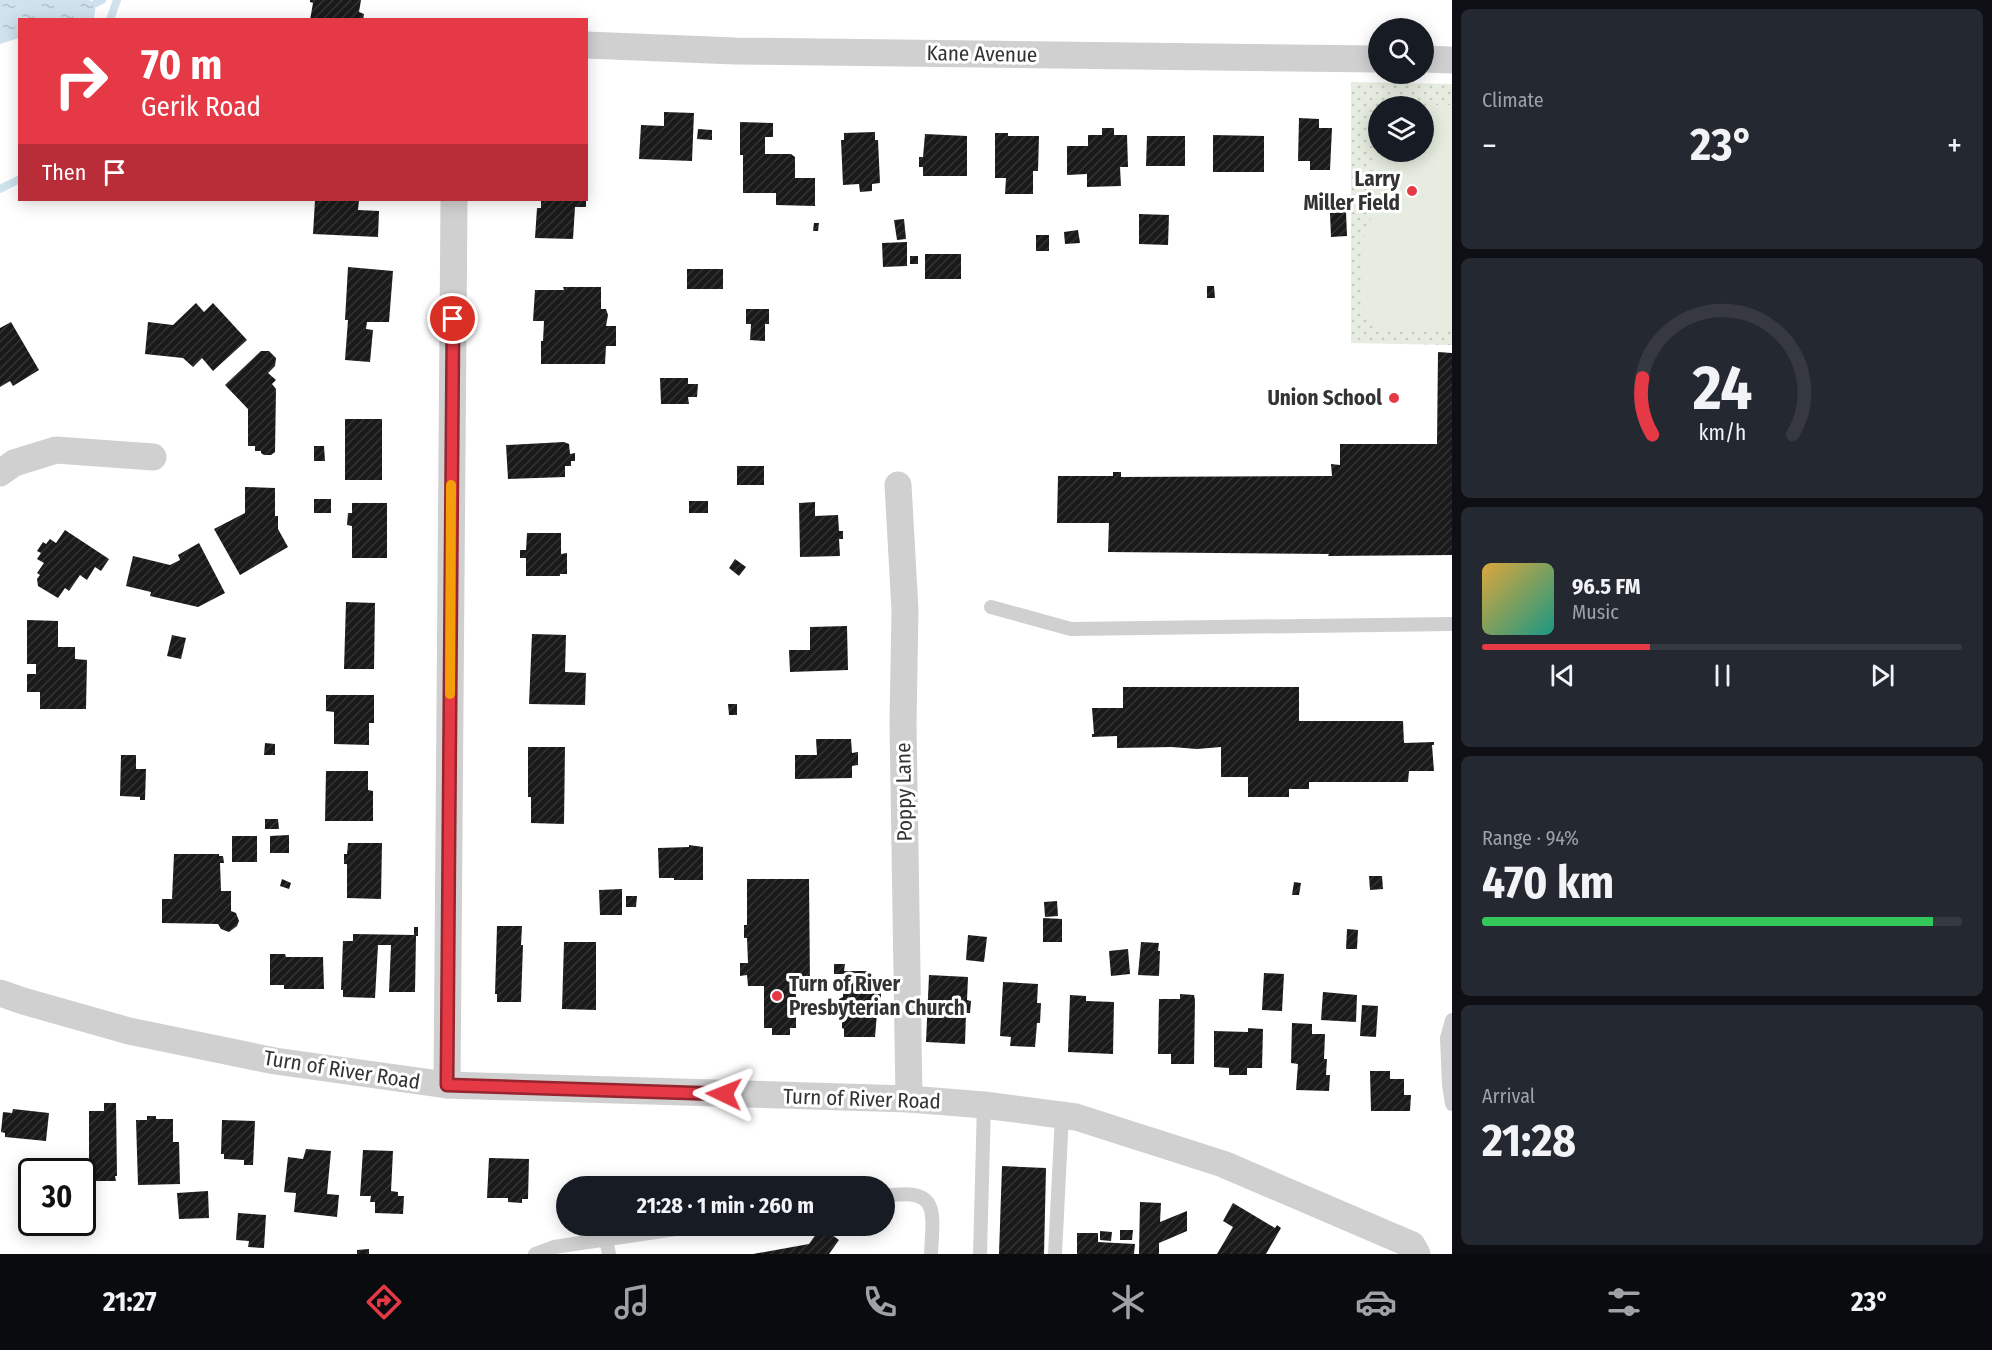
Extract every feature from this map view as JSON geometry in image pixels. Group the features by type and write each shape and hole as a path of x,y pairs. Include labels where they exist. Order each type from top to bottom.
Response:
{"street":[{"name":"Kane Avenue","path":"588,45 735,51 1368,59"},
{"path":"1434,59 1452,60"},
{"path":"447,1085 454,201"},
{"path":"0,473 14,463 56,450 153,457"},
{"name":"Poppy Lane","path":"898,485 905,610 903,723 909,1099"},
{"name":"Turn of River Road","path":"0,993 129,1031 275,1061 447,1085 909,1099 984,1105 1076,1117 1222,1164 1412,1245 1417,1254"}],"lane":[{"path":"991,607 1071,629 1452,624"},
{"path":"1452,1020 1447,1038 1452,1104"},
{"path":"980,1254 984,1105"},
{"path":"1055,1254 1062,1115"},
{"path":"895,1195 908,1193 919,1195 932,1209 931,1254"},
{"path":"535,1254 627,1236"},
{"path":"606,1239 609,1254"}],"shaded area":[{"name":"Larry Miller Field","path":"1351,82 1452,84 1452,345 1351,343"},
{"name":"Larry Miller Field","path":"1434,105 1452,105 1452,331 1382,330 1370,319 1362,306 1364,237 1370,230 1373,162 1434,162"}],"water":[{"path":"0,0 89,0 96,3 94,18 18,18 18,38 0,44"}],"building":[{"path":"310,0 361,0 359,12 364,14 363,18 310,18 313,3"},
{"path":"664,112 694,113 692,161 639,159 641,125 664,126"},
{"path":"1299,118 1319,119 1319,128 1332,128 1330,170 1310,170 1310,161 1298,161"},
{"path":"740,122 773,123 773,137 765,137 765,154 791,154 795,157 795,178 815,178 815,206 776,205 776,193 743,193"},
{"path":"1102,128 1114,128 1114,135 1127,135 1128,167 1120,167 1121,186 1087,187 1087,174 1067,175 1067,146 1088,146 1088,135 1102,135"},
{"path":"698,129 712,130 712,140 697,139"},
{"path":"875,132 875,140 878,140 880,183 872,184 872,191 860,192 859,184 843,185 841,140 844,140 844,133"},
{"path":"995,133 1008,133 1008,136 1039,136 1038,171 1033,171 1033,194 1005,194 1006,178 995,178"},
{"path":"925,134 967,136 967,176 923,176 923,167 919,167 919,157 923,157"},
{"path":"1213,135 1264,136 1264,172 1213,172"},
{"path":"1147,136 1185,136 1185,166 1146,166"},
{"path":"315,201 359,201 358,210 379,211 378,237 313,234"},
{"path":"541,201 586,201 586,207 575,207 573,239 535,238 537,208 541,208"},
{"path":"1346,212 1347,236 1331,237 1330,213"},
{"path":"1139,214 1169,215 1168,245 1139,244"},
{"path":"904,219 906,239 897,240 894,220"},
{"path":"814,223 819,223 818,231 813,231"},
{"path":"1078,230 1080,243 1065,244 1064,232"},
{"path":"1036,235 1049,235 1049,251 1036,251"},
{"path":"907,242 907,266 883,267 882,243"},
{"path":"925,254 961,254 961,279 925,279"},
{"path":"910,256 918,256 918,264 910,264"},
{"path":"348,267 393,271 389,322 367,322 366,329 373,330 370,362 345,360"},
{"path":"687,269 723,269 723,289 687,289"},
{"path":"1207,286 1214,286 1215,298 1207,298"},
{"path":"563,287 601,287 601,309 606,309 608,315 606,326 616,326 616,346 606,346 605,364 541,364 544,321 533,321 535,290 564,290"},
{"path":"196,303 204,312 213,303 247,340 213,371 202,358 193,367 183,358 145,354 148,322 173,325"},
{"path":"746,309 769,309 769,324 765,324 765,341 750,340 751,324 746,324"},
{"path":"11,322 39,370 13,386 10,381 0,387 0,328"},
{"path":"261,351 269,351 276,358 275,366 268,373 276,380 272,384 276,389 275,452 271,455 255,451 255,446 248,446 248,409 225,385"},
{"path":"1438,352 1452,353 1452,555 1328,556 1329,554 1108,552 1109,523 1057,523 1058,476 1113,476 1113,472 1121,472 1121,477 1332,476 1331,464 1340,465 1340,444 1437,444"},
{"path":"660,378 688,378 688,384 698,384 697,397 688,397 689,404 661,404"},
{"path":"345,419 382,419 382,480 345,480"},
{"path":"564,442 569,444 570,454 575,453 575,461 571,461 571,466 565,466 565,477 508,479 506,445"},
{"path":"314,446 324,446 325,461 314,461"},
{"path":"737,466 764,466 764,485 737,485"},
{"path":"245,487 275,488 275,516 278,516 278,529 288,547 240,575 214,529 245,513"},
{"path":"314,499 331,499 331,513 314,513"},
{"path":"689,501 708,501 708,513 689,513"},
{"path":"815,502 815,516 838,515 839,531 843,531 843,539 839,539 840,556 800,557 799,503"},
{"path":"352,503 387,503 387,558 352,558 352,526 347,525 348,513 352,513"},
{"path":"65,530 109,559 101,571 95,567 87,580 80,575 69,591 65,588 58,598 38,586 37,579 40,575 37,573 44,563 37,559 41,553 37,551 43,542 46,544 50,539 56,543"},
{"path":"527,533 561,533 561,554 567,553 567,574 526,576 526,558 520,558 520,550 526,550"},
{"path":"199,543 225,593 198,607 150,596 151,592 126,586 133,556 170,565 180,560 178,555"},
{"path":"735,559 746,567 739,576 729,568"},
{"path":"346,602 375,603 374,669 344,669"},
{"path":"27,620 58,621 58,647 75,647 75,659 87,660 86,709 40,709 40,692 27,692 27,674 36,674 36,664 27,664"},
{"path":"847,626 848,670 790,672 789,650 810,650 810,627"},
{"path":"532,634 566,635 565,672 586,673 585,705 529,704"},
{"path":"172,635 186,638 181,659 167,656"},
{"path":"1123,687 1299,687 1299,721 1403,721 1404,743 1434,742 1432,745 1434,771 1409,771 1408,782 1309,782 1309,789 1289,789 1289,797 1248,797 1248,777 1221,777 1221,747 1117,748 1117,736 1092,737 1094,734 1092,708 1123,708"},
{"path":"326,695 374,695 374,723 369,723 369,745 334,744 334,712 326,711"},
{"path":"728,704 737,704 737,715 729,715"},
{"path":"816,739 851,739 852,753 858,752 858,765 852,766 852,778 795,779 795,755 817,755"},
{"path":"265,743 275,744 275,755 264,755"},
{"path":"528,747 565,747 564,824 531,823 531,797 528,797"},
{"path":"121,755 136,755 136,769 146,769 145,800 140,800 140,797 120,796"},
{"path":"326,771 368,771 368,790 373,791 373,821 325,821"},
{"path":"265,819 278,819 279,829 265,829"},
{"path":"289,835 289,853 270,853 270,836"},
{"path":"232,836 257,836 257,862 232,862"},
{"path":"348,843 382,843 381,899 347,898 347,864 344,864 344,854 347,854"},
{"path":"689,845 703,847 703,880 659,878 658,848 689,847"},
{"path":"174,854 219,854 223,856 224,863 220,863 221,891 231,891 231,911 236,913 239,921 237,926 229,932 221,929 218,924 162,923 162,899 172,899"},
{"path":"1369,876 1382,876 1383,889 1370,890"},
{"path":"282,879 291,883 289,889 280,886"},
{"path":"747,879 809,879 810,985 806,985 806,990 796,990 796,1028 790,1028 790,1035 772,1035 772,1028 764,1028 764,986 748,986 747,975 740,976 740,963 748,963 747,938 744,938 744,925 747,925"},
{"path":"1294,882 1301,883 1299,895 1292,895"},
{"path":"622,889 622,915 600,915 599,890"},
{"path":"626,896 637,896 636,907 626,907"},
{"path":"1057,901 1058,916 1045,917 1044,902"},
{"path":"1043,918 1062,919 1062,942 1043,942"},
{"path":"497,926 522,926 521,1002 497,1002 497,994 495,994"},
{"path":"414,927 418,927 415,992 389,992 391,945 378,945 375,998 343,997 343,990 341,990 343,941 353,941 353,934 414,935"},
{"path":"1347,929 1358,930 1357,949 1346,949"},
{"path":"968,935 987,937 984,962 966,960"},
{"path":"564,942 596,942 596,1010 562,1009"},
{"path":"1141,942 1159,943 1159,976 1138,975"},
{"path":"1128,949 1130,974 1111,976 1109,951"},
{"path":"270,954 285,954 286,957 323,957 324,989 284,989 284,985 270,985"},
{"path":"834,964 845,964 844,971 867,971 867,981 881,982 881,1001 878,1001 875,1037 844,1037 842,1008 839,999 843,997 844,974 834,974"},
{"path":"1264,973 1284,974 1282,1011 1262,1010"},
{"path":"929,975 968,977 967,1000 971,1001 970,1013 966,1013 965,1044 926,1042"},
{"path":"1003,982 1038,984 1037,1003 1041,1003 1035,1047 1010,1046 1011,1037 1000,1036"},
{"path":"1323,992 1357,995 1356,1022 1321,1020"},
{"path":"1180,994 1194,995 1195,1000 1194,1064 1171,1064 1171,1054 1158,1054 1159,999 1180,999"},
{"path":"1070,995 1086,996 1086,1001 1114,1002 1113,1054 1068,1052"},
{"path":"1362,1005 1378,1006 1376,1037 1360,1036"},
{"path":"1292,1023 1312,1024 1312,1034 1325,1034 1324,1059 1327,1059 1326,1075 1330,1075 1329,1091 1296,1090 1298,1064 1291,1063"},
{"path":"1248,1028 1263,1029 1262,1068 1247,1068 1247,1075 1229,1075 1229,1068 1214,1067 1214,1031 1248,1032"},
{"path":"1370,1071 1390,1071 1390,1079 1404,1079 1404,1095 1411,1095 1410,1111 1371,1111"},
{"path":"104,1103 116,1103 116,1181 96,1181 96,1158 89,1158 89,1111 104,1111"},
{"path":"13,1109 49,1113 46,1141 5,1137 5,1133 1,1132 3,1112 12,1113"},
{"path":"147,1116 156,1116 156,1119 173,1119 173,1142 179,1142 180,1184 138,1185 136,1120 147,1120"},
{"path":"222,1120 255,1121 253,1165 244,1165 244,1160 224,1159 224,1154 221,1154"},
{"path":"306,1149 331,1151 327,1194 339,1195 337,1217 294,1212 296,1193 284,1192 288,1157 303,1159"},
{"path":"363,1150 393,1151 391,1191 398,1192 398,1196 404,1196 403,1214 375,1213 375,1202 370,1202 371,1196 360,1196"},
{"path":"489,1158 529,1159 528,1199 522,1199 522,1203 508,1202 508,1198 487,1198"},
{"path":"1002,1166 1046,1168 1044,1254 999,1254"},
{"path":"208,1191 209,1218 179,1219 177,1193"},
{"path":"1140,1202 1161,1203 1160,1222 1187,1211 1187,1231 1159,1243 1159,1254 1139,1254"},
{"path":"1233,1203 1275,1228 1277,1225 1281,1228 1266,1254 1217,1254 1233,1227 1223,1221"},
{"path":"238,1213 266,1215 264,1248 248,1247 249,1241 236,1240"},
{"path":"1120,1230 1133,1230 1132,1240 1120,1240"},
{"path":"1100,1231 1112,1232 1111,1241 1100,1240"},
{"path":"1077,1233 1098,1233 1098,1242 1135,1244 1134,1254 1077,1254"},
{"path":"815,1236 833,1236 839,1240 829,1254 753,1254 809,1244"},
{"path":"369,1249 369,1254 357,1254 357,1250"}],"waterway":[{"path":"96,3 102,0"},
{"path":"111,18 117,0"},
{"path":"0,189 18,180"}],"slow traffic":[{"path":"450,694 451,485"}],"place":[{"name":"Larry Miller Field","path":"1412,191"},
{"name":"Union School","path":"1394,398"},
{"name":"Turn of River Presbyterian Church","path":"777,996"}],"route":[{"path":"453,319 447,1085 724,1094"}]}
